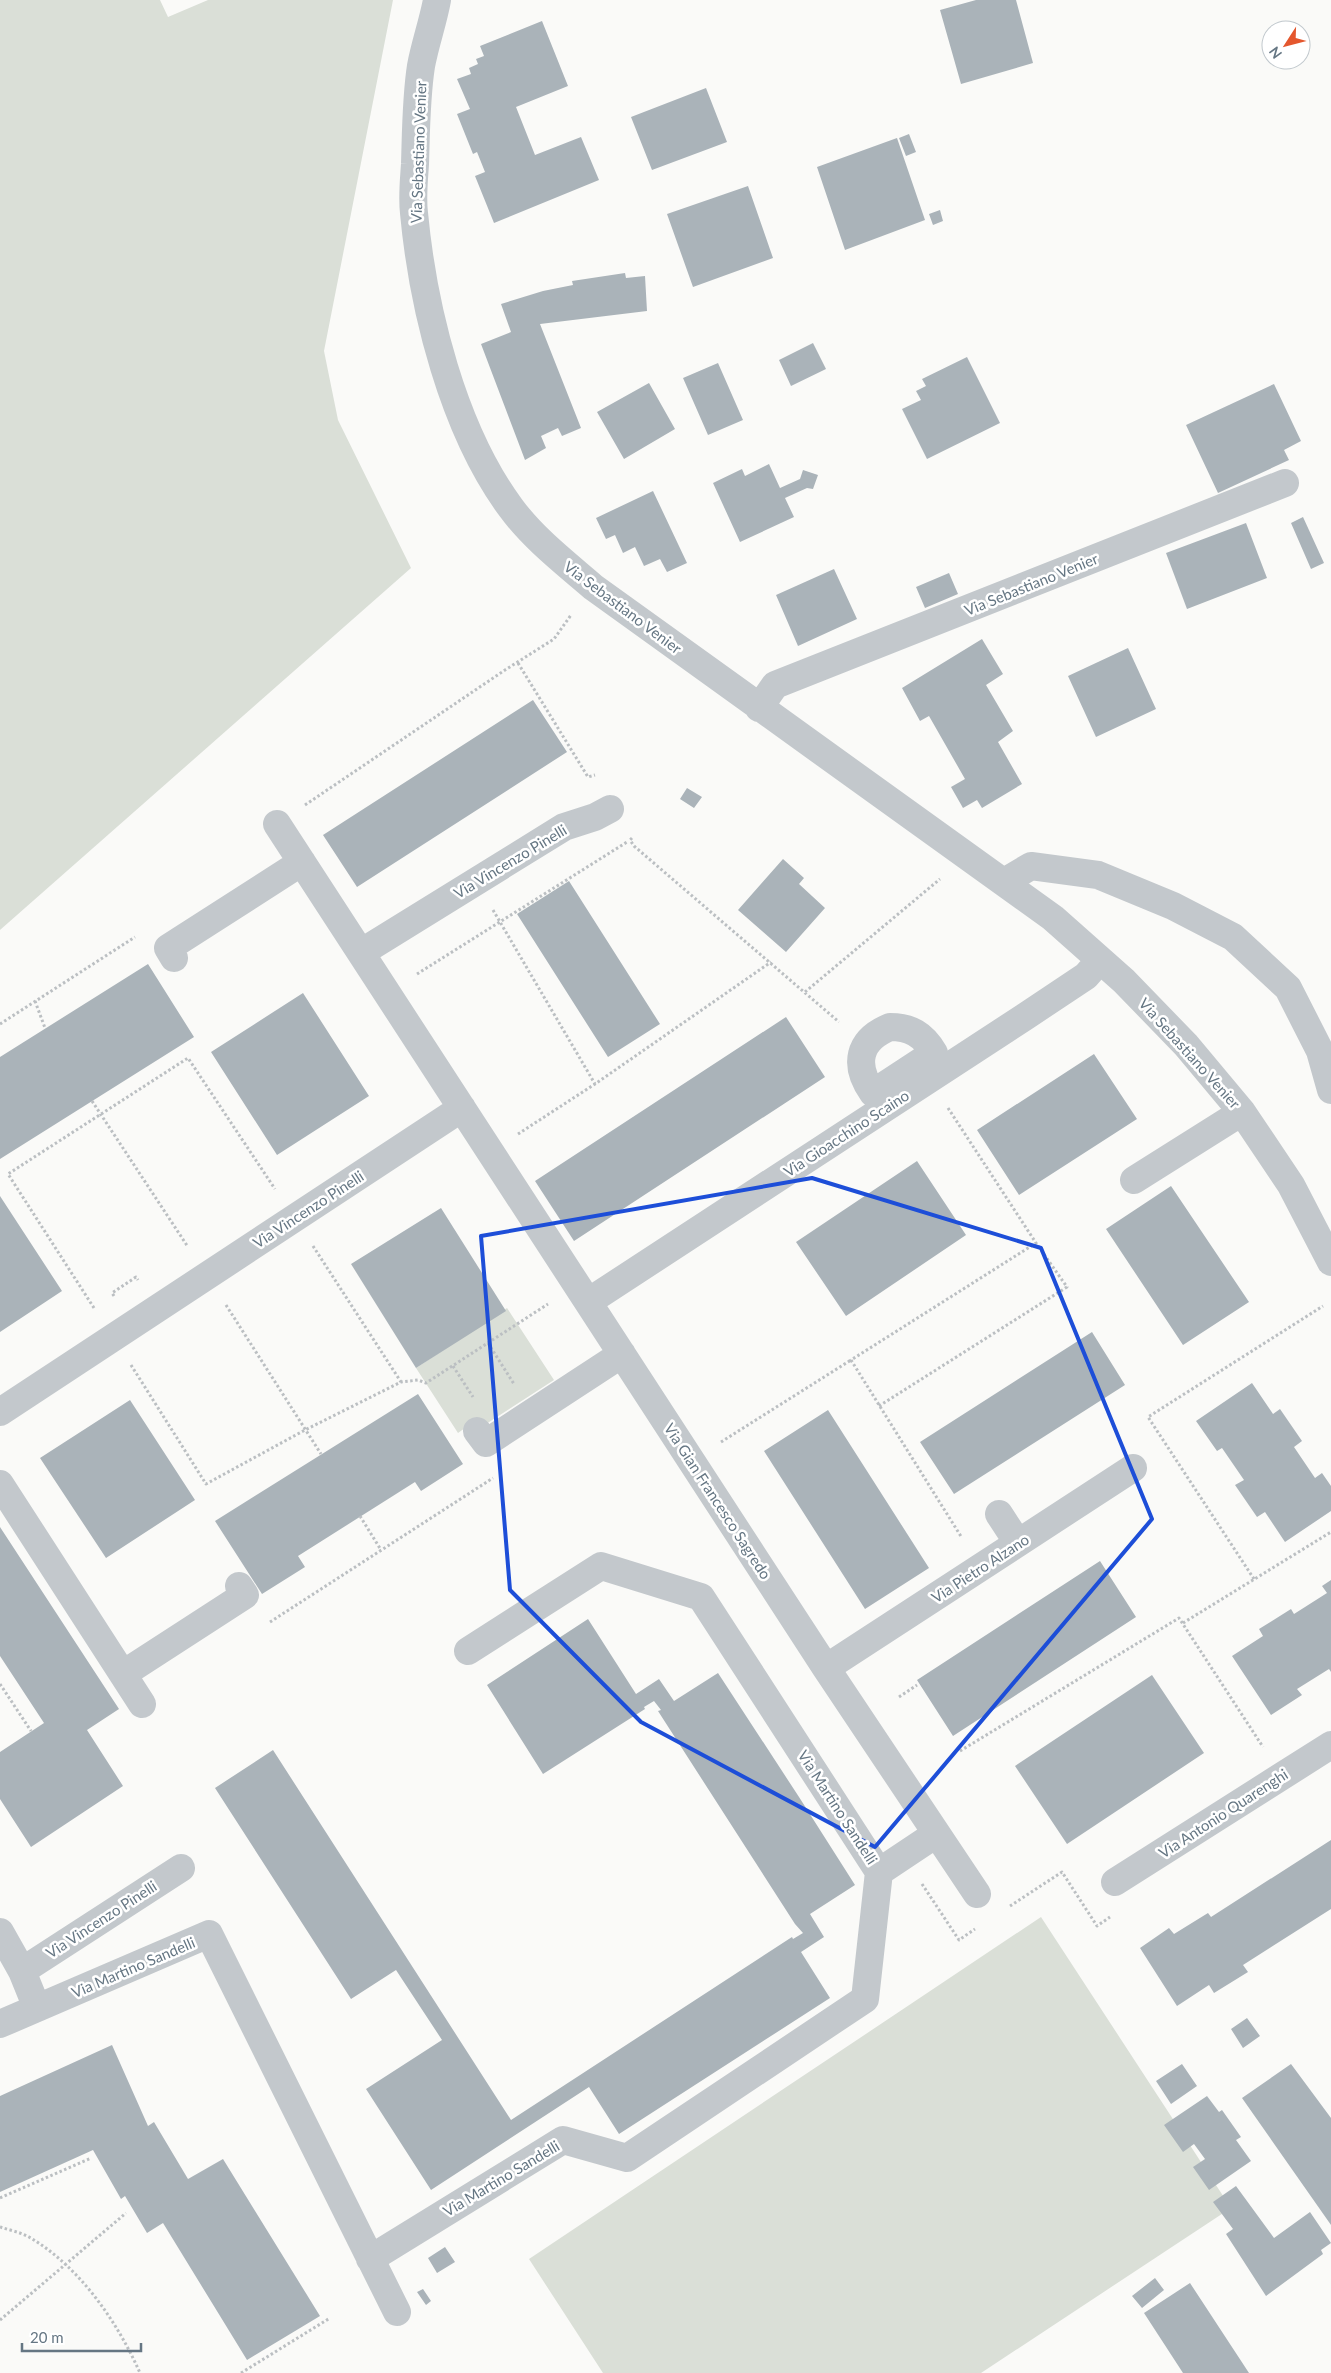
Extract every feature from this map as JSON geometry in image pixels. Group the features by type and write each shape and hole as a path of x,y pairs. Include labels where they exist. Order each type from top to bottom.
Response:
{"street":[{"name":"Via Sebastiano Venier","path":"437,0 421,65 416,124 413,211 423,282 439,348 463,420 488,471 506,501 535,535 592,587 1053,918 1124,981 1186,1045 1242,1112 1291,1185 1331,1262"},
{"name":"Via Sebastiano Venier","path":"759,708 775,685 1285,483"},
{"name":"Via Vincenzo Pinelli","path":"362,952 564,827 595,817 610,809"},
{"path":"278,824 462,1108"},
{"path":"174,958 168,948 302,862"},
{"path":"1004,882 1031,866 1098,875 1173,906 1233,937 1288,988 1320,1051 1331,1090"},
{"name":"Via Gioacchino Scaino","path":"588,1302 1086,976 1100,960"},
{"name":"Via Vincenzo Pinelli","path":"0,1412 462,1108"},
{"name":"Via Gian Francesco Sagredo","path":"462,1108 826,1668 977,1894"},
{"path":"1134,1180 1242,1112"},
{"path":"477,1432 486,1443 622,1354"},
{"name":"Via Pietro Alzano","path":"826,1668 1133,1468"},
{"path":"0,1484 142,1704"},
{"path":"999,1514 1018,1543"},
{"name":"Via Martino Sandelli","path":"370,2259 563,2140 627,2158 865,1999 879,1872 702,1597 601,1566 468,1651"},
{"path":"123,1674 245,1595 239,1586"},
{"name":"Via Antonio Quarenghi","path":"1115,1882 1331,1745"},
{"path":"879,1872 936,1834"},
{"name":"Via Vincenzo Pinelli","path":"22,1971 181,1868"},
{"path":"0,1932 22,1971 37,2008"},
{"name":"Via Martino Sandelli","path":"0,2024 208,1934 398,2312"}],"path":[{"path":"278,824 554,639 573,613"},
{"path":"518,663 588,778 598,774"},
{"path":"414,976 630,840 637,832"},
{"path":"630,840 865,1045"},
{"path":"805,992 946,873"},
{"path":"475,881 595,1084"},
{"path":"0,1024 141,933"},
{"path":"490,1151 595,1084 772,962"},
{"path":"35,1002 45,1028"},
{"path":"280,1195 188,1058 8,1174 206,1484 305,1430 401,1382 418,1380 426,1383 548,1304"},
{"path":"880,1406 1066,1287 928,1078"},
{"path":"92,1101 189,1248"},
{"path":"311,1242 401,1382"},
{"path":"692,1461 1036,1243"},
{"path":"223,1300 321,1454"},
{"path":"1254,1579 1148,1417 1323,1306"},
{"path":"488,1343 517,1390"},
{"path":"851,1360 966,1544"},
{"path":"266,1624 496,1476"},
{"path":"360,1516 381,1550"},
{"path":"1183,1623 1331,1532"},
{"path":"960,1752 1179,1618 1281,1775"},
{"path":"0,1684 31,1732"},
{"path":"899,1697 917,1685"},
{"path":"903,1856 959,1940 982,1924"},
{"path":"1006,1909 1062,1872 1097,1926 1113,1915"},
{"path":"0,2198 91,2158"},
{"path":"0,2320 126,2213"},
{"path":"0,2227 28,2237 66,2264 93,2296 120,2334 140,2373"},
{"path":"241,2373 330,2318"}],"highlighted area":[{"path":"812,1178 1041,1248 1152,1519 875,1847 641,1722 510,1590 481,1236"}],"shaded area":[{"path":"0,0 160,0 168,17 208,0 393,0 324,351 338,420 411,568 0,930"},
{"path":"507,1308 554,1380 469,1435 465,1428 458,1433 416,1368"},
{"path":"1041,1917 1231,2208 981,2373 603,2373 529,2259"}],"building":[{"path":"976,0 1016,0 1033,63 961,84 940,10"},
{"path":"542,21 568,86 516,107 535,155 581,137 599,180 494,223 475,176 485,172 477,152 473,154 457,114 470,109 457,79 471,74 469,68 478,64 476,59 484,56 480,46"},
{"path":"706,88 727,142 652,170 631,117"},
{"path":"909,134 916,152 906,156 899,138"},
{"path":"897,138 925,220 845,250 817,167"},
{"path":"748,186 773,258 693,287 667,214"},
{"path":"940,210 943,221 933,225 929,214"},
{"path":"625,273 626,278 645,276 647,311 540,324 581,428 562,436 558,428 541,436 546,448 525,460 481,344 511,332 501,304 543,291 573,285 572,281"},
{"path":"813,343 826,369 791,386 779,360"},
{"path":"967,357 1000,423 927,459 902,409 921,400 916,391 926,386 922,379"},
{"path":"718,363 743,420 708,435 683,378"},
{"path":"649,383 675,429 624,459 597,412"},
{"path":"1274,384 1301,441 1284,450 1289,460 1218,493 1186,425"},
{"path":"769,464 780,488 800,479 803,470 818,475 813,489 807,488 785,498 794,517 740,542 713,483 742,469 745,476"},
{"path":"653,491 687,563 667,572 660,559 644,566 635,547 623,553 615,535 606,539 596,518"},
{"path":"1303,517 1324,563 1311,569 1291,523"},
{"path":"1246,523 1267,578 1187,609 1166,553"},
{"path":"834,569 857,619 798,646 776,595"},
{"path":"949,573 958,594 925,608 916,587"},
{"path":"982,639 1003,674 986,685 1013,731 998,742 1022,784 982,808 977,800 963,808 951,787 965,779 929,716 920,721 902,688"},
{"path":"1128,648 1156,709 1096,737 1068,676"},
{"path":"533,700 567,752 357,887 323,835"},
{"path":"687,788 702,797 694,808 680,799"},
{"path":"783,859 804,878 799,884 825,908 786,952 738,910"},
{"path":"569,881 660,1024 608,1057 517,914"},
{"path":"148,964 194,1037 0,1159 0,1057"},
{"path":"303,993 369,1096 277,1155 211,1052"},
{"path":"786,1017 825,1077 574,1241 535,1181"},
{"path":"1094,1054 1137,1119 1019,1195 977,1130"},
{"path":"917,1161 966,1235 846,1316 796,1242"},
{"path":"1171,1186 1249,1302 1183,1345 1106,1229"},
{"path":"0,1196 62,1291 0,1332"},
{"path":"441,1208 506,1311 416,1368 351,1264"},
{"path":"1092,1332 1125,1385 954,1494 920,1442"},
{"path":"1252,1383 1273,1414 1280,1409 1302,1441 1294,1447 1315,1478 1322,1473 1331,1486 1331,1511 1285,1542 1265,1512 1257,1517 1235,1485 1244,1480 1222,1448 1217,1451 1196,1421"},
{"path":"418,1394 463,1464 421,1491 415,1482 298,1556 305,1567 262,1594 215,1521"},
{"path":"130,1400 195,1500 106,1558 40,1458"},
{"path":"828,1410 929,1568 865,1609 764,1451"},
{"path":"0,1527 119,1709 87,1730 123,1786 31,1847 0,1799 0,1752 44,1723 0,1656"},
{"path":"1100,1561 1136,1617 953,1736 917,1680"},
{"path":"1331,1580 1331,1672 1329,1669 1297,1689 1302,1695 1271,1715 1232,1656 1263,1636 1259,1629 1291,1609 1294,1614 1327,1593 1322,1586"},
{"path":"588,1619 636,1694 659,1679 674,1701 718,1673 799,1797 855,1885 810,1914 824,1937 801,1952 830,1998 619,2134 589,2087 431,2190 366,2089 442,2040 396,1970 351,1999 215,1788 273,1750 511,2120 792,1937 793,1939 803,1933 795,1924 658,1711 661,1710 654,1701 644,1707 645,1709 543,1774 487,1685"},
{"path":"1152,1675 1204,1753 1067,1844 1015,1766"},
{"path":"1331,1840 1331,1909 1243,1965 1248,1972 1214,1993 1209,1985 1177,2006 1140,1948 1169,1928 1174,1934 1208,1913 1211,1917"},
{"path":"1247,2018 1260,2036 1243,2048 1231,2029"},
{"path":"112,2045 148,2126 154,2122 188,2179 223,2159 320,2316 247,2360 163,2223 147,2233 125,2196 121,2199 93,2150 0,2192 0,2096"},
{"path":"1182,2064 1197,2086 1171,2104 1156,2081"},
{"path":"1291,2064 1331,2118 1331,2225 1242,2098"},
{"path":"1207,2096 1219,2112 1222,2110 1241,2137 1236,2140 1251,2161 1209,2190 1193,2167 1205,2159 1194,2144 1183,2152 1164,2125"},
{"path":"1236,2186 1274,2238 1310,2212 1331,2243 1321,2250 1323,2254 1266,2296 1226,2234 1233,2229 1213,2202"},
{"path":"445,2247 455,2262 437,2273 428,2258"},
{"path":"1155,2278 1164,2290 1142,2308 1132,2296"},
{"path":"1190,2283 1249,2373 1183,2373 1144,2313"},
{"path":"423,2289 431,2301 426,2305 417,2292"}]}
